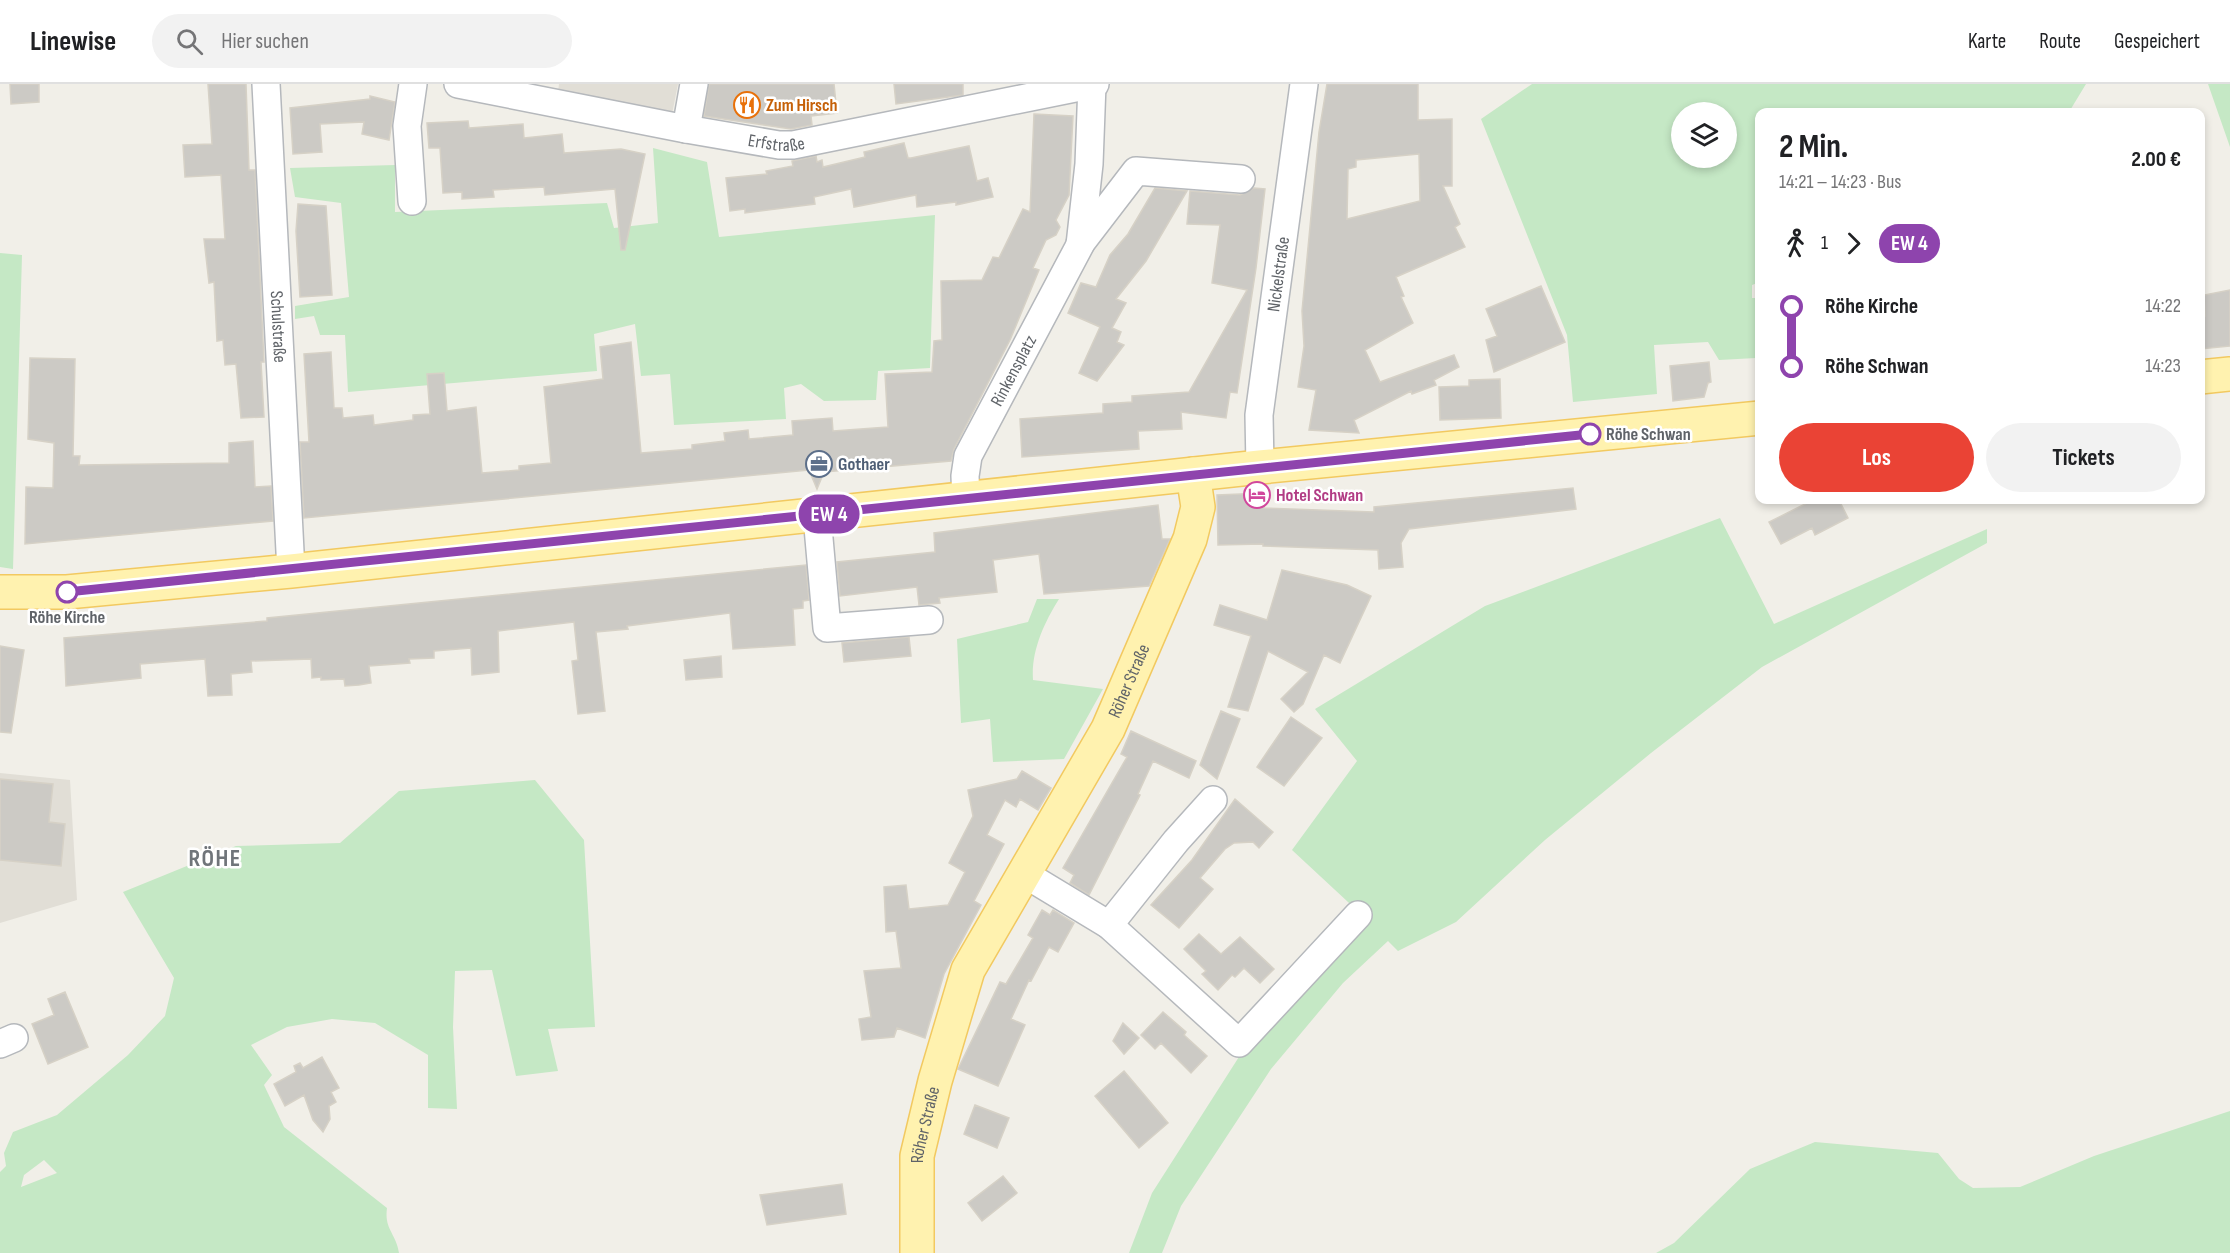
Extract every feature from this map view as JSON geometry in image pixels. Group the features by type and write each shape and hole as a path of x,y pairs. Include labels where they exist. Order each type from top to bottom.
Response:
{"main road":[{"path":"2205,376 2230,374"},
{"path":"0,592 67,592 291,571 966,500 1260,466 1755,418"},
{"name":"Röher Straße","path":"917,1253 917,1156 934,1081 968,970 1108,729 1190,539 1198,507 1193,474"}],"street":[{"name":"Schulstraße","path":"266,84 291,571"},
{"path":"412,201 407,126 413,84"},
{"name":"Erfstraße","path":"459,84 779,145 793,145 1093,84"},
{"path":"686,129 694,84"},
{"name":"Rinkensplatz","path":"1080,245 1089,164 1093,84"},
{"name":"Nickelstraße","path":"1260,466 1260,415 1304,84"},
{"name":"Rinkensplatz","path":"966,500 965,476 968,456 1080,245 1136,171 1241,179"},
{"path":"817,516 827,628 929,620"},
{"path":"1109,925 1176,841 1214,800"},
{"path":"1023,873 1109,925 1239,1043 1358,915"}],"shaded area":[{"path":"559,84 678,84 672,114 558,92"},
{"path":"0,773 70,780 77,900 0,923"}],"green space":[{"path":"1532,84 2086,84 2071,108 1755,108 1755,284 1752,285 1752,298 1755,298 1755,358 1719,360 1708,342 1654,345 1657,394 1573,402 1567,335 1481,119"},
{"path":"2208,84 2230,84 2230,147"},
{"path":"653,148 707,162 719,237 935,215 930,368 878,371 876,400 824,401 801,384 784,388 786,419 674,425 670,374 641,376 635,324 594,334 597,371 348,392 345,335 320,335 314,316 295,319 295,306 349,297 341,203 295,197 290,168 395,165 395,212 607,203 614,228 658,223"},
{"path":"0,253 22,255 13,569 0,567"},
{"path":"1720,518 1774,624 1987,529 1987,543 1762,667 1651,753 1545,840 1456,922 1398,951 1388,941 1343,983 1271,1069 1181,1206 1162,1253 1129,1253 1152,1193 1244,1049 1362,915 1292,850 1357,761 1315,709 1485,606"},
{"path":"1037,599 1059,599 1048,618 1036,648 1033,680 1103,689 1064,759 993,762 990,719 961,723 957,639 1028,622"},
{"path":"535,780 584,840 595,1027 548,1029 558,1071 516,1076 492,970 455,971 453,1027 457,1109 428,1108 428,1055 375,1023 332,1019 287,1027 251,1045 272,1075 264,1085 284,1127 387,1208 387,1222 399,1253 0,1253 0,1172 6,1166 4,1153 13,1132 57,1115 128,1055 165,1016 174,978 123,892 236,846 340,843 399,791","holes":["44,1160 57,1173 21,1187 24,1175"]},
{"path":"2230,1111 2230,1253 1656,1253 1674,1243 1750,1169 1815,1142 1938,1153 1959,1179 1973,1188 2020,1187 2094,1156"}],"building":[{"path":"10,84 39,84 39,102 11,104"},
{"path":"208,84 246,84 249,170 255,170 264,362 261,362 264,417 241,418 236,364 225,365 223,340 217,341 214,282 209,283 204,239 225,239 221,175 185,177 183,145 212,144"},
{"path":"709,84 834,84 837,113 811,116 812,125 791,129 704,116"},
{"path":"894,84 963,84 963,95 896,104"},
{"path":"1327,84 1418,84 1418,120 1452,119 1452,186 1443,186 1460,224 1455,227 1465,247 1396,277 1404,296 1401,297 1413,323 1365,350 1380,382 1454,355 1459,367 1434,380 1436,385 1412,394 1411,391 1354,420 1359,433 1309,430 1316,390 1298,387 1304,346 1302,311 1319,132","holes":["1419,154 1420,201 1347,219 1348,169 1356,167 1356,160"]},
{"path":"370,96 395,102 389,140 362,134 364,122 320,124 322,152 293,154 290,108 370,99"},
{"path":"1034,114 1073,116 1069,195 1056,220 1060,227 1056,235 1046,240 1033,268 1039,270 1010,340 954,449 951,461 824,472 817,489 809,470 304,518 300,442 309,442 304,354 331,352 334,408 342,408 343,418 373,415 374,425 413,420 413,415 430,414 427,374 444,373 447,411 476,407 482,473 519,470 519,466 551,463 544,387 603,379 600,347 631,342 641,453 692,449 692,445 725,441 724,433 748,430 749,439 793,435 792,421 832,418 833,431 888,427 885,374 932,372 934,341 942,340 941,281 982,280 993,257 999,258 1023,209 1030,212"},
{"path":"468,121 469,128 523,124 524,138 562,134 564,153 621,149 645,154 625,250 621,250 615,189 545,195 544,187 493,190 494,197 462,199 462,192 443,193 440,148 429,148 427,123"},
{"path":"904,143 908,158 969,146 977,181 988,178 993,197 956,205 956,202 917,207 916,195 854,207 851,189 814,197 815,204 745,213 745,209 730,211 726,178 767,174 766,171 793,166 792,161 816,156 817,162 822,160 823,167 865,157 864,152"},
{"path":"1155,188 1187,191 1146,261 1116,299 1126,303 1112,328 1121,332 1117,342 1124,345 1097,381 1079,373 1100,327 1068,313 1081,283 1096,287 1110,255 1128,234"},
{"path":"1254,188 1265,189 1256,268 1237,393 1230,392 1226,418 1181,412 1182,429 1138,431 1139,449 1022,457 1020,419 1103,413 1103,404 1132,402 1132,396 1189,392 1247,290 1212,283 1220,225 1187,224 1190,191 1240,195"},
{"path":"298,204 326,206 332,295 300,297 296,231"},
{"path":"1541,286 1565,342 1494,372 1486,340 1497,336 1486,309"},
{"path":"2230,290 2230,346 2205,348 2205,295"},
{"path":"30,358 75,359 73,456 80,456 79,465 229,463 229,443 253,441 255,487 271,486 273,521 25,544 26,487 53,488 54,443 28,439"},
{"path":"1709,362 1711,382 1708,383 1704,397 1673,401 1670,366"},
{"path":"1500,379 1501,418 1440,420 1439,387 1469,386 1469,380"},
{"path":"1573,488 1576,509 1409,529 1401,543 1403,567 1379,569 1378,550 1263,546 1263,544 1218,545 1217,495 1264,493 1264,508 1374,512 1374,507"},
{"path":"1805,504 1841,504 1848,518 1815,535 1812,528 1781,544 1769,522"},
{"path":"1158,505 1162,539 1170,539 1149,586 1044,594 1039,554 993,560 997,592 939,598 940,603 919,605 917,587 840,596 837,562 935,552 934,533"},
{"path":"806,565 809,600 803,601 803,608 793,609 795,645 733,649 730,613 596,632 605,711 578,714 572,661 578,660 574,622 498,631 499,672 472,675 471,648 434,651 434,658 409,659 410,663 369,666 371,683 359,685 345,686 344,679 312,678 311,659 251,661 252,672 231,674 232,695 208,696 205,659 140,664 141,678 66,686 64,638 267,621 267,618"},
{"path":"1282,570 1347,585 1371,596 1340,663 1324,655 1303,704 1294,712 1281,699 1308,672 1268,651 1248,711 1228,707 1251,636 1214,625 1220,605 1267,620"},
{"path":"909,637 911,656 844,662 842,643"},
{"path":"0,646 24,650 11,733 0,732"},
{"path":"721,656 722,677 686,680 684,660"},
{"path":"1221,711 1240,719 1217,779 1200,765"},
{"path":"1291,717 1322,738 1284,786 1257,767"},
{"path":"1131,731 1196,761 1189,778 1153,761 1138,794 1140,795 1089,895 1070,883 1074,875 1063,868 1127,757 1121,754"},
{"path":"1022,771 1051,788 1038,810 1020,799 1016,807 1005,800 987,835 1004,844 974,901 981,905 944,974 925,1038 897,1028 894,1037 862,1040 859,1019 871,1017 864,971 901,968 896,931 886,932 884,887 906,885 909,909 948,905 965,872 949,863 973,816 968,790 1017,779"},
{"path":"0,779 53,784 49,822 65,824 61,866 0,860"},
{"path":"1235,799 1273,832 1259,848 1253,842 1234,843 1225,849 1200,878 1213,889 1179,928 1151,905 1192,860"},
{"path":"1042,910 1050,915 1053,910 1074,923 1058,952 1049,947 1031,981 1029,980 1011,1019 1025,1025 998,1086 958,1069 1000,982 1006,984 1033,938 1028,935"},
{"path":"1199,934 1221,954 1240,937 1274,969 1260,983 1244,968 1235,977 1232,975 1218,990 1202,974 1206,971 1184,949"},
{"path":"65,992 88,1047 48,1064 32,1024 54,1015 48,999"},
{"path":"1163,1012 1186,1032 1184,1035 1207,1056 1191,1073 1161,1043 1155,1049 1141,1035"},
{"path":"1123,1023 1139,1038 1124,1054 1113,1041"},
{"path":"322,1057 339,1088 331,1092 336,1102 329,1106 330,1119 323,1132 313,1120 304,1095 285,1106 274,1084 296,1072 294,1066 300,1063 303,1068"},
{"path":"1124,1071 1168,1123 1139,1148 1095,1096"},
{"path":"975,1105 1009,1118 997,1148 964,1134"},
{"path":"1003,1176 1017,1193 982,1221 968,1203"},
{"path":"842,1184 846,1214 767,1225 760,1195"}],"bus line":[{"path":"67,592 291,571 966,500 1260,466 1590,434"}],"place":[{"name":"Zum Hirsch","path":"747,105"},
{"name":"Röhe Schwan","path":"1590,434"},
{"name":"Gothaer","path":"819,464"},
{"name":"Hotel Schwan","path":"1257,495"},
{"name":"Röhe Kirche","path":"67,592"}],"district":[{"name":"RÖHE","path":"215,858"}]}
